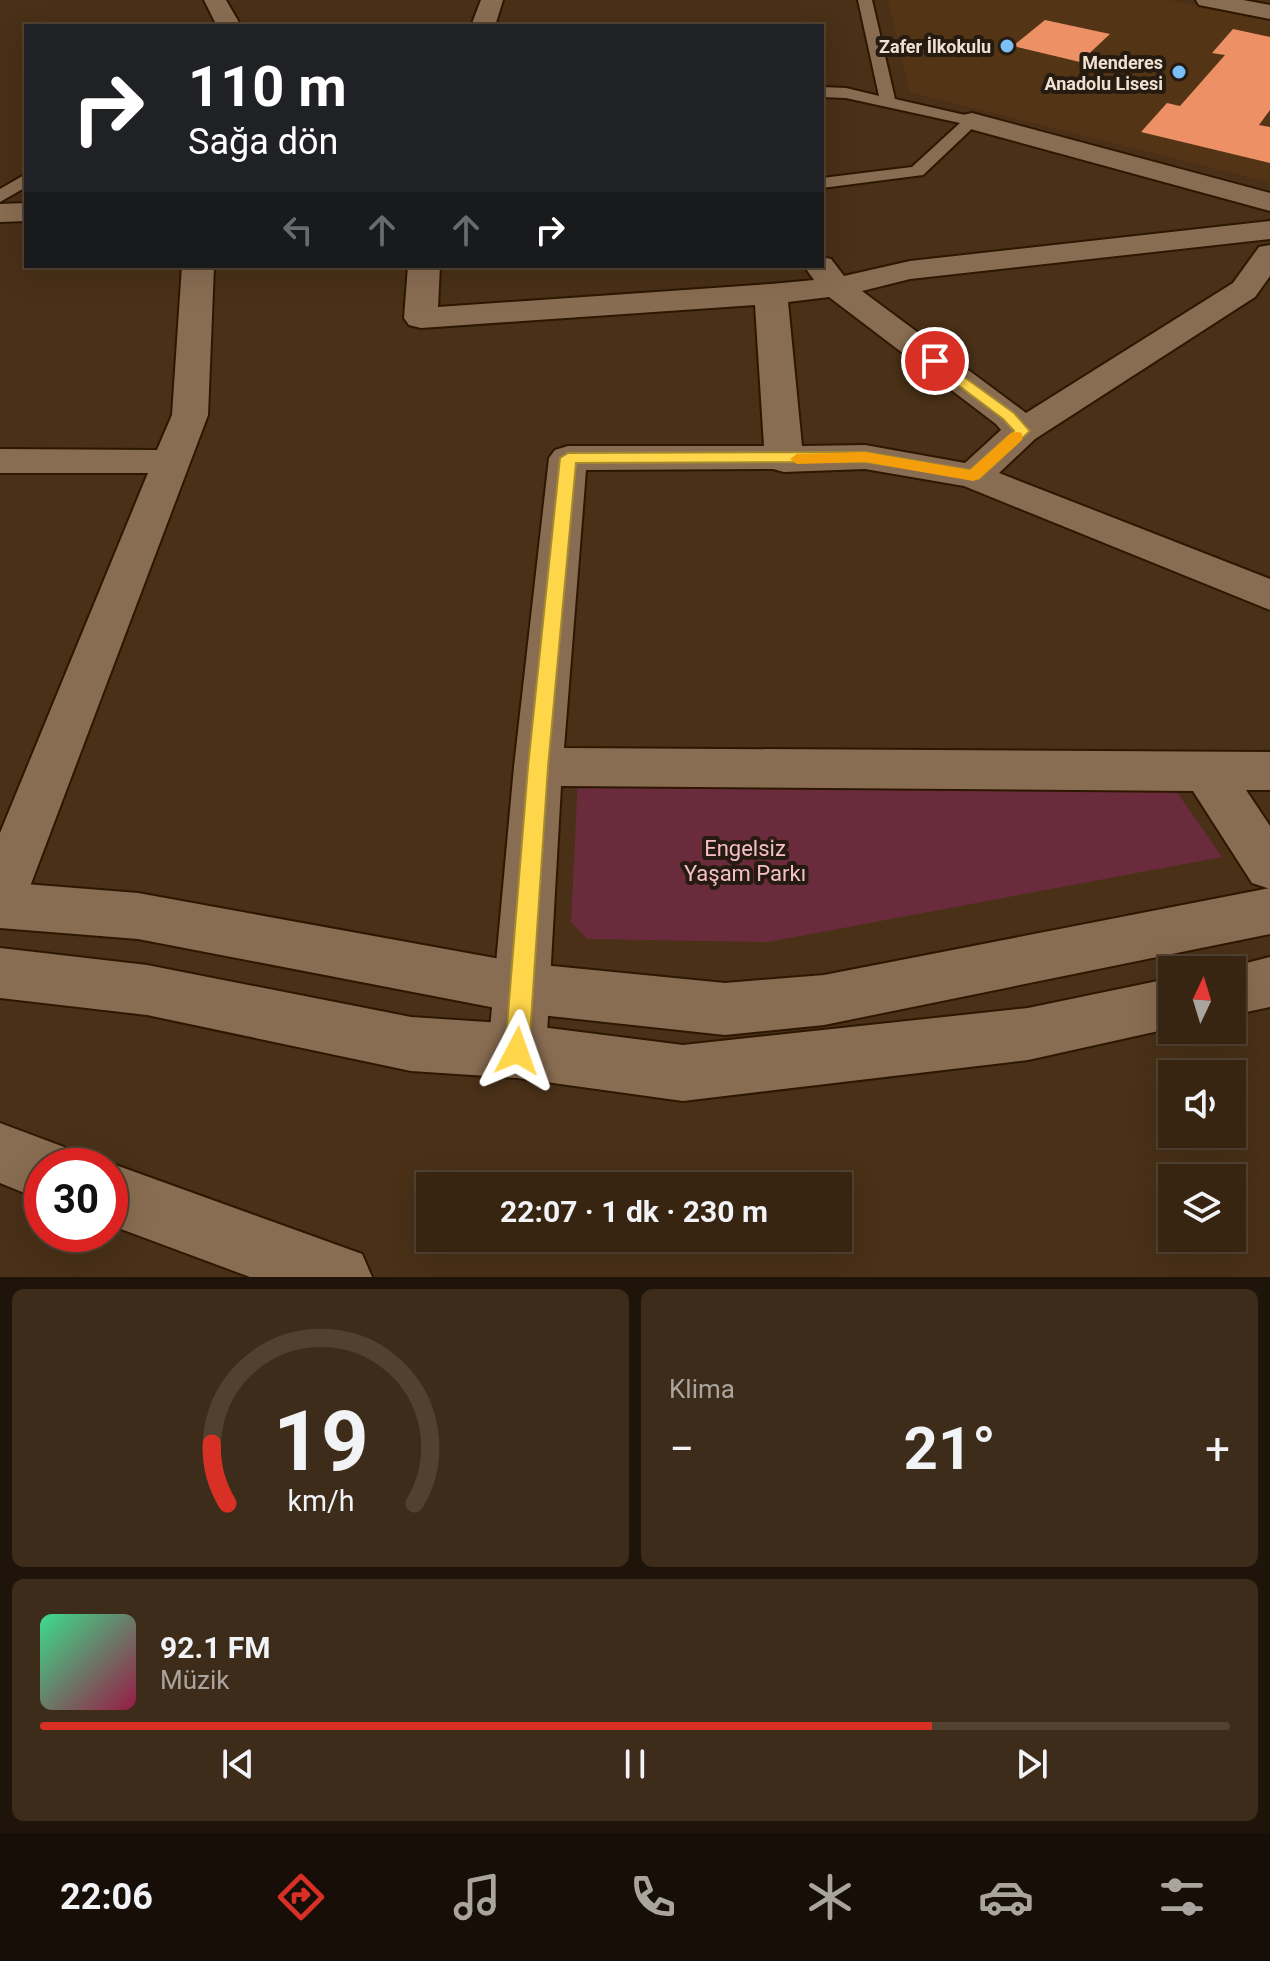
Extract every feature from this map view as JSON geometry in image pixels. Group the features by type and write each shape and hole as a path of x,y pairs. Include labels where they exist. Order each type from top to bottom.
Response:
{"street":[{"path":"215,0 228,24"},
{"path":"484,24 492,0"},
{"path":"1207,0 1270,12"},
{"path":"972,121 1270,202"},
{"path":"424,268 421,318 771,294 828,276 910,270 1270,230"},
{"path":"973,476 1022,431 1244,290 1270,254"},
{"path":"0,897 190,415 198,268"},
{"path":"828,276 1009,416 1022,431"},
{"path":"771,294 784,460"},
{"path":"517,1051 538,767 568,458 784,460 865,457 973,476 1270,595"},
{"path":"0,461 174,462"},
{"path":"538,767 1270,771"},
{"path":"1207,772 1270,868"},
{"path":"0,905 138,916 522,988 725,1009 824,1000 1270,911"},
{"path":"0,973 147,990 411,1044 517,1051 683,1073 1028,1034 1158,1006"},
{"path":"1246,987 1270,982"},
{"path":"0,1153 24,1162"},
{"path":"128,1201 339,1277"}],"lane":[{"path":"865,0 888,102"},
{"path":"824,92 846,93 972,121"},
{"path":"824,183 917,171 972,121"},
{"path":"7,211 24,182"}],"shaded area":[{"path":"888,0 1169,0 1270,20 1270,182 910,92"}],"green space":[{"name":"Engelsiz Yaşam Parkı","path":"578,778 1174,788 1222,857 768,942 587,939 571,922"}],"building":[{"path":"1045,20 1110,34 1080,62 1013,46"},
{"path":"1233,29 1270,37 1270,110 1259,125 1270,127 1270,163 1141,132 1167,103 1180,106 1225,55 1212,53"}],"slow traffic":[{"path":"797,459 865,457 973,476 1017,436"}],"place":[{"name":"Zafer İlkokulu","path":"1007,46"},
{"name":"Menderes Anadolu Lisesi","path":"1179,72"}],"route":[{"path":"517,1051 538,767 568,458 784,460 865,457 973,476 1022,431 1009,416 935,361"}]}
